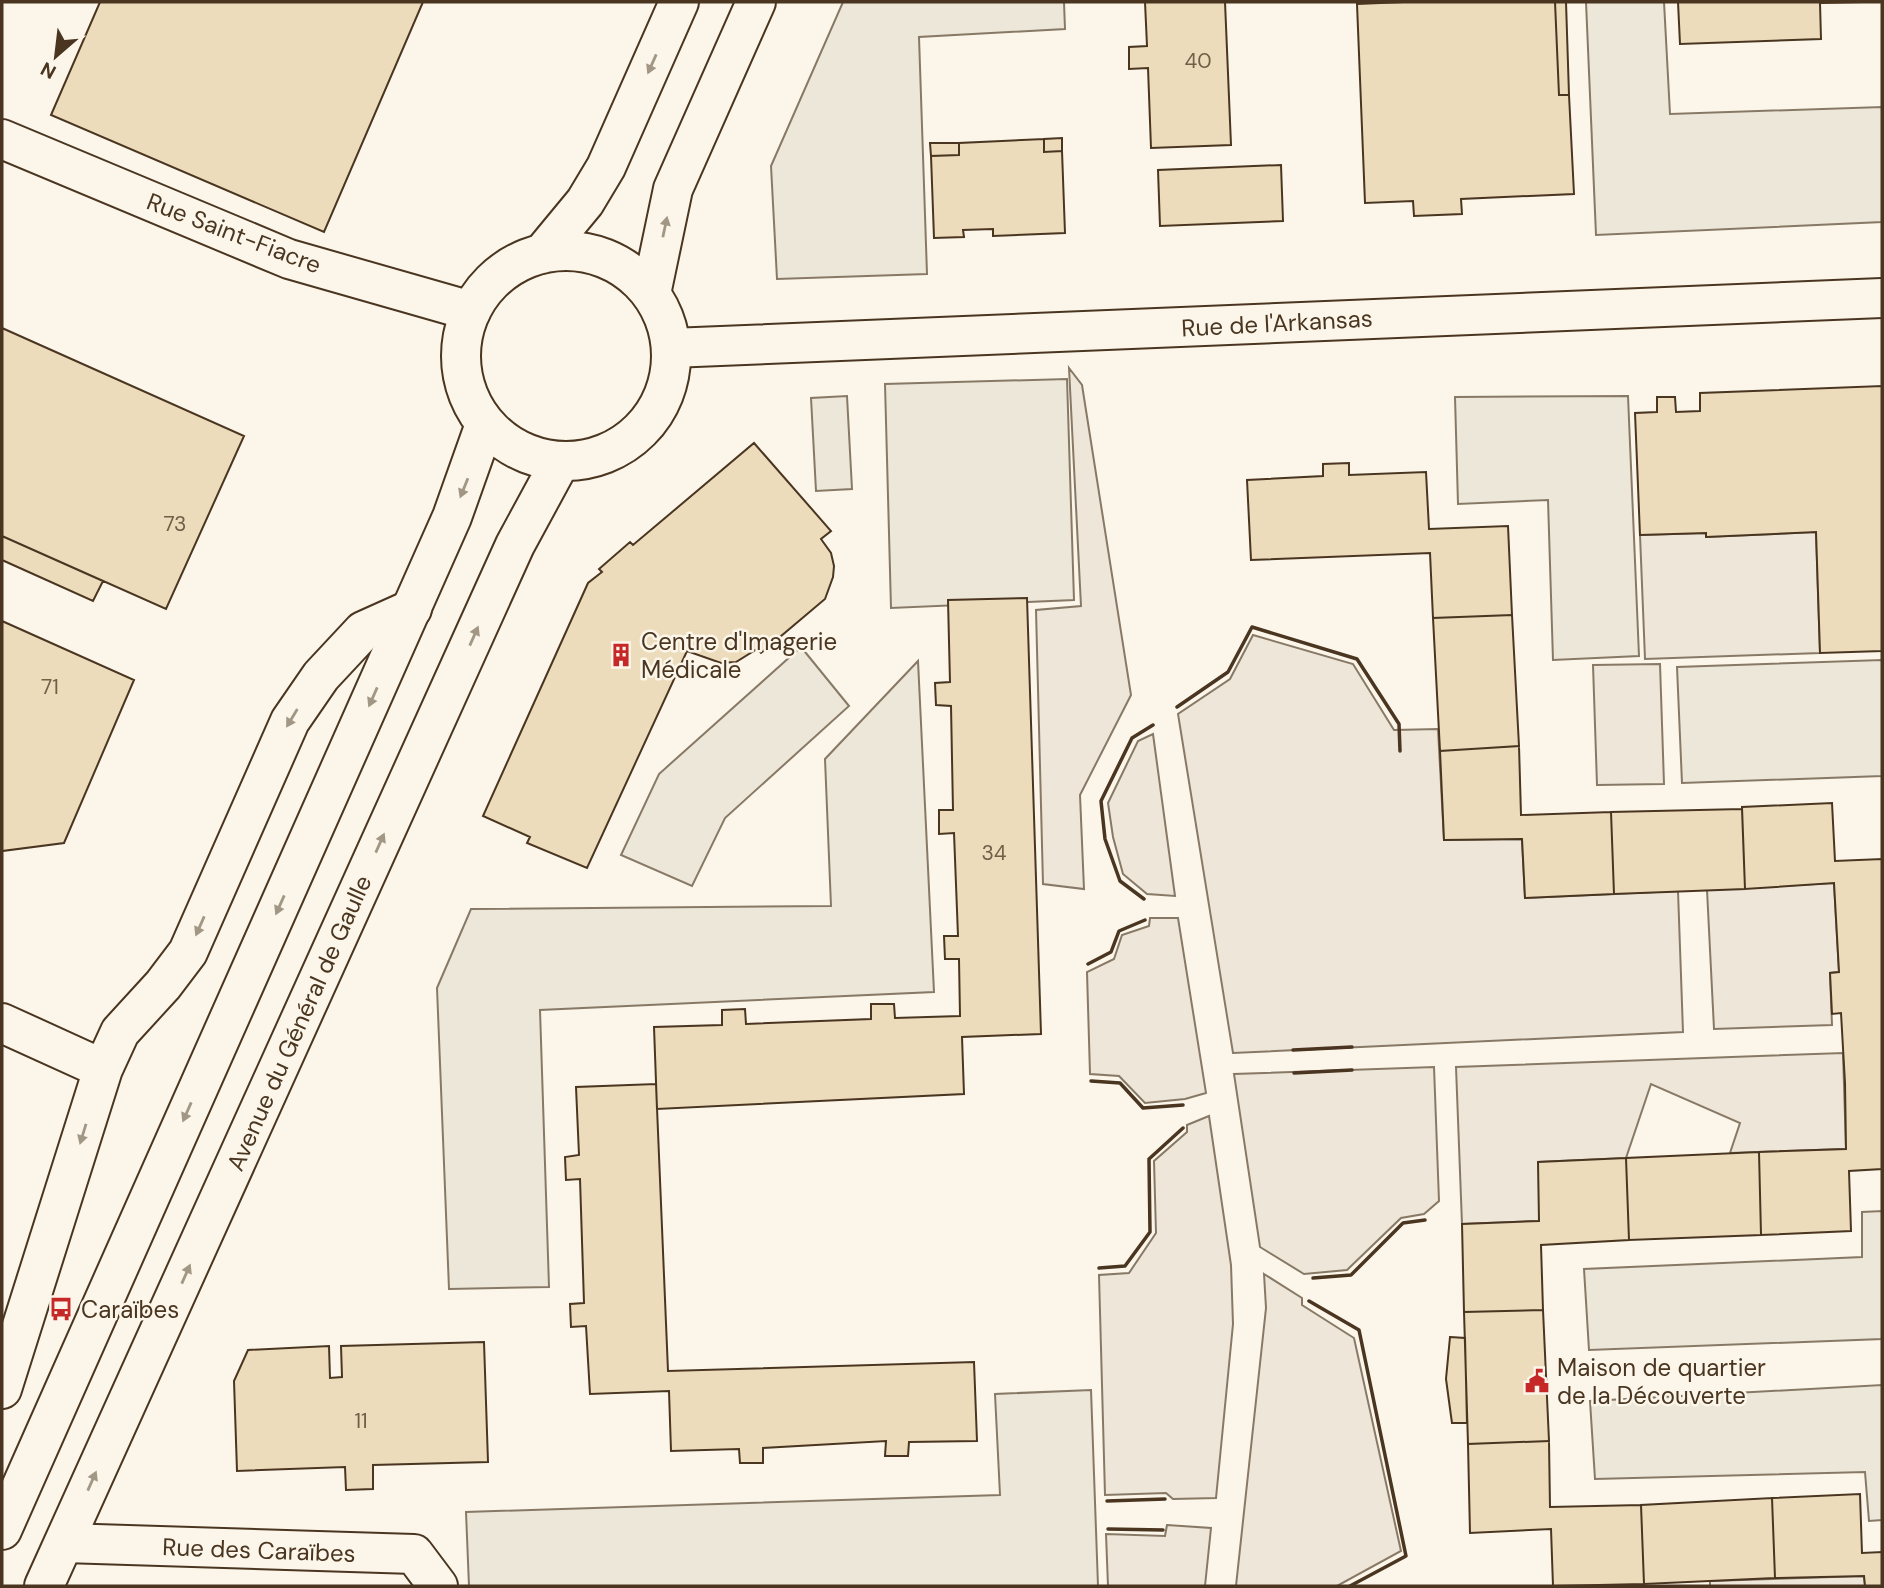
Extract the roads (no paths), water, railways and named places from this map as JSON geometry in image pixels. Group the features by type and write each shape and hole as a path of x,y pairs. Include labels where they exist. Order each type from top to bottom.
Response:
{"main road":[{"path":"542,254 585,202 606,167 680,2"},
{"path":"651,294 673,189 756,2"},
{"name":"Rue Saint-Fiacre","path":"2,139 289,259 471,310"},
{"path":"572,251 602,258 629,272 651,294 664,320 671,348 669,378 659,406 642,430 618,448 590,459 560,462 532,456 507,443 485,424 472,404 464,381 462,345 471,310 483,291 500,274 542,254 572,251"},
{"name":"Rue de l'Arkansas","path":"671,348 1882,298"},
{"path":"2,1530 412,609 470,473 485,424"},
{"name":"Avenue du Général de Gaulle","path":"44,1586 515,545 560,462"},
{"path":"2,1389 103,1069 120,1032 163,985 188,952 289,721 321,676 363,631 412,609"},
{"path":"2,1023 103,1069"},
{"name":"Rue des Caraïbes","path":"64,1543 414,1554 438,1586"}],"place":[{"name":"Centre d'Imagerie Médicale","path":"621,655"},
{"name":"Caraïbes","path":"61,1309"},
{"name":"Maison de quartier de la Découverte","path":"1537,1381"}]}
